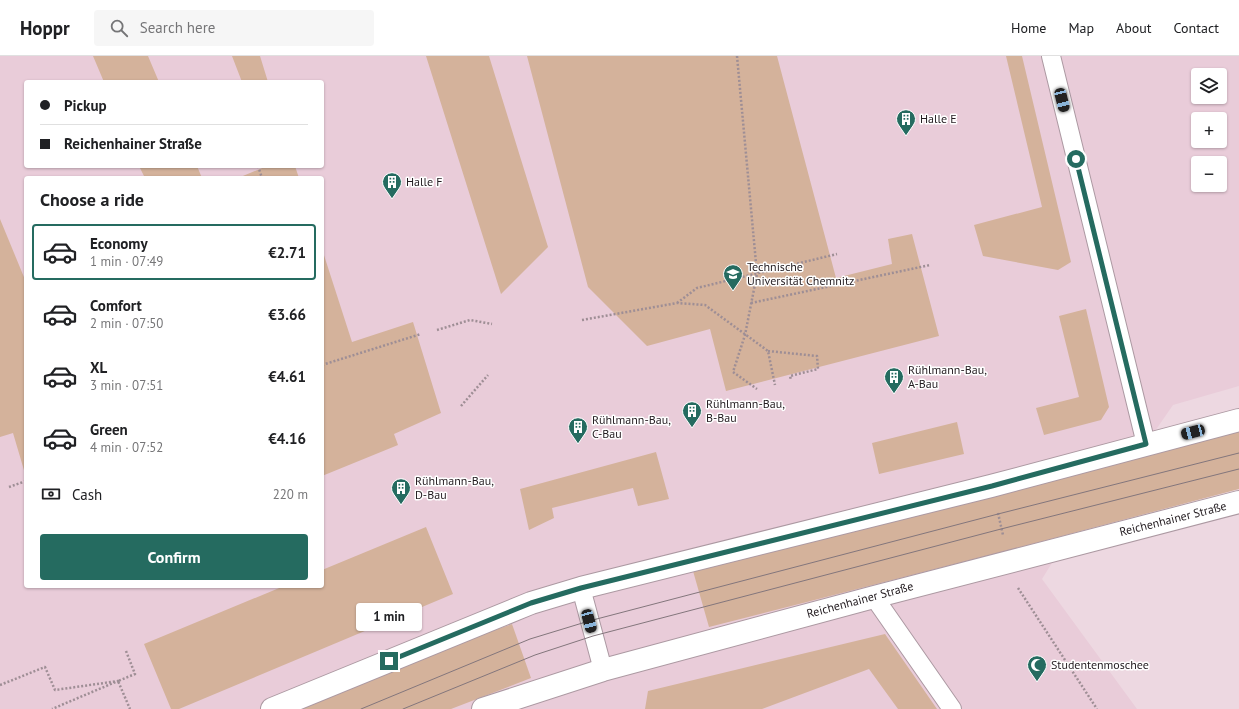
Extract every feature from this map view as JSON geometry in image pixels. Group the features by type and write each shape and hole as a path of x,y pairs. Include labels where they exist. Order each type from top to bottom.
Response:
{"street":[{"path":"272,709 531,603 581,588 992,486 1239,420"},
{"name":"Reichenhainer Straße","path":"483,709 602,670 1010,561 1239,502"}],"lane":[{"path":"1051,56 1146,444"},
{"path":"581,588 602,670"},
{"path":"874,597 952,709"}],"path":[{"path":"737,56 757,274 746,335 733,372 757,389"},
{"path":"677,303 698,288 837,254"},
{"path":"751,303 930,265"},
{"path":"582,320 677,303 705,305 768,351 817,356 818,368 790,376 791,380"},
{"path":"437,330 470,320 492,324"},
{"path":"324,364 421,334"},
{"path":"768,351 775,384"},
{"path":"461,406 488,375"},
{"path":"9,487 24,481"},
{"path":"992,486 1017,587 1097,709"},
{"path":"52,709 135,674 126,651"},
{"path":"0,685 45,667 55,690 118,681"},
{"path":"118,681 130,709"}],"shaded area":[{"name":"Technische Universität Chemnitz","path":"0,56 1239,56 1239,386 1173,405 1146,444 1068,537 1042,579 1137,709 0,709"},
{"path":"93,56 148,56 158,80 103,80"},
{"path":"232,56 260,56 267,80 241,80"},
{"path":"426,56 489,56 548,247 501,294"},
{"path":"527,56 777,56 836,278 892,264 888,239 912,234 939,336 726,391 710,329 647,346 588,287"},
{"path":"1006,56 1022,56 1071,262 1058,270 983,256 974,225 1042,207"},
{"path":"140,168 198,168 201,176 144,176"},
{"path":"262,168 296,168 298,176 243,176"},
{"path":"0,219 24,277 24,470 13,433 0,437"},
{"path":"324,255 352,342 413,322 441,413 394,434 398,445 324,475"},
{"path":"1086,309 1109,407 1101,420 1044,435 1036,408 1079,397 1059,316"},
{"path":"957,422 964,454 879,474 872,443"},
{"path":"1239,429 1239,489 709,627 693,571"},
{"path":"656,452 669,499 638,506 633,488 552,508 554,518 529,530 520,489"},
{"path":"426,527 453,594 179,709 171,709 144,644 279,588 324,588 324,569"},
{"path":"512,624 531,678 451,709 302,709 433,654"},
{"path":"885,634 937,709 898,709 869,669 762,709 645,709 648,691"}],"tram line":[{"path":"361,709 530,639 589,621 998,514 1239,453"},
{"path":"403,709 535,655 593,636 1001,529 1239,469"}],"place":[{"name":"Halle E","path":"906,136"},
{"name":"Halle F","path":"392,199"},
{"name":"Technische Universität Chemnitz","path":"733,291"},
{"name":"Rühlmann-Bau, A-Bau","path":"894,394"},
{"name":"Rühlmann-Bau, B-Bau","path":"692,428"},
{"name":"Rühlmann-Bau, C-Bau","path":"578,444"},
{"name":"Rühlmann-Bau, D-Bau","path":"401,505"},
{"name":"Studentenmoschee","path":"1037,682"}],"route":[{"path":"389,661 531,603 581,588 992,486 1146,444 1076,159"}]}
